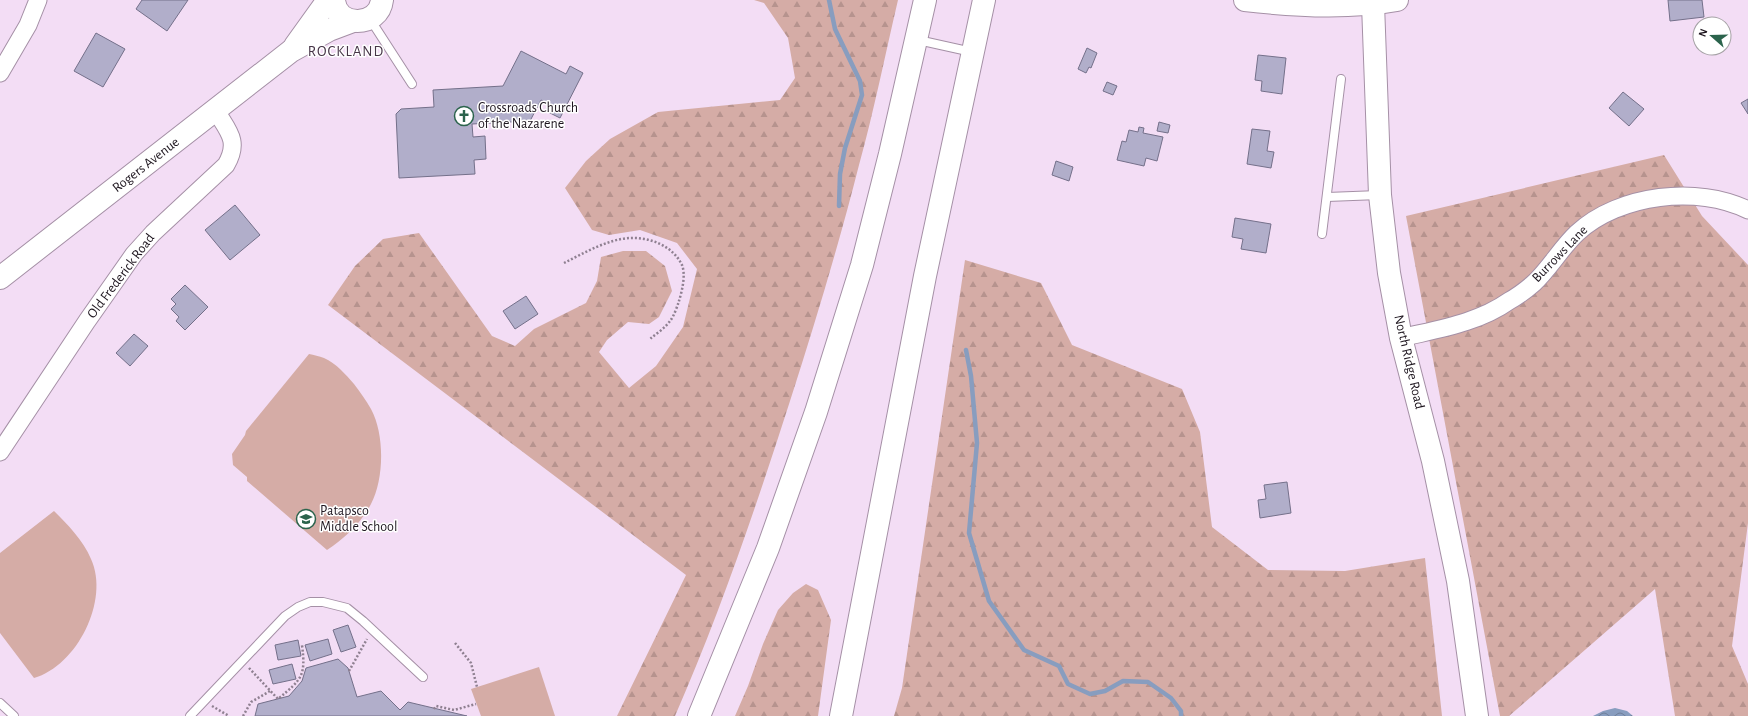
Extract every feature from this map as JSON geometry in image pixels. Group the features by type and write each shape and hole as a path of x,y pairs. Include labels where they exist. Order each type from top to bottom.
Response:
{"main road":[{"name":"Rogers Avenue","path":"291,51 328,0"},
{"path":"334,0 338,12 344,18 375,9"},
{"path":"699,716 768,548 816,412 862,265 890,154 925,0"},
{"path":"841,716 925,276 984,0"},
{"path":"1253,0 1373,4 1397,0"},
{"name":"North Ridge Road","path":"1373,4 1380,195 1388,266 1401,338 1433,461 1458,581 1477,716"},
{"name":"Rogers Avenue","path":"0,278 291,51 329,30 375,9"}],"street":[{"path":"0,73 28,25 38,0"},
{"name":"Old Frederick Road","path":"0,452 87,321 134,254 153,233 226,165 232,154 233,144 228,131 216,111"},
{"name":"Burrows Lane","path":"1401,338 1479,318 1509,302 1534,283 1578,232 1604,214 1632,203 1667,196 1705,197 1736,204 1748,210"}],"lane":[{"path":"375,9 412,84"},
{"path":"917,40 972,52"},
{"path":"1322,234 1342,79"},
{"path":"1327,196 1380,195"},
{"path":"190,716 285,616 298,607 310,602 323,602 348,608 423,677"},
{"path":"0,702 14,716"}],"path":[{"path":"564,263 610,243 629,238 645,239 658,243 668,249 682,266 682,294 670,321 650,339"},
{"path":"349,672 372,629"},
{"path":"455,643 471,663 477,687"},
{"path":"242,661 278,699 298,683 304,664 302,644"},
{"path":"242,716 251,702 270,691"},
{"path":"204,701 229,716"},
{"path":"434,709 436,706 454,710 476,704"}],"green space":[{"path":"754,0 898,0 875,104 826,283 764,480 737,560 707,638 675,716 617,716 686,575 328,305 355,266 383,239 419,233 492,336 515,346 534,329 586,303 597,281 601,257 623,251 646,251 665,266 672,291 659,317 649,324 628,322 607,340 599,352 629,388 656,366 683,327 697,269 677,243 640,230 609,235 592,230 565,188 586,161 610,139 658,112 780,100 795,78 788,38 764,3"},
{"path":"1664,155 1702,216 1748,265 1748,523 1732,646 1748,684 1748,716 1675,716 1655,589 1509,716 1500,716 1406,216"},
{"path":"965,260 1041,283 1072,345 1182,389 1200,432 1212,527 1268,570 1345,571 1425,558 1442,716 894,716 902,688"},
{"path":"309,354 324,358 333,363 354,384 365,399 376,420 381,444 378,482 371,504 352,530 327,550 247,481 247,477 233,465 232,454 245,435 246,431"},
{"path":"54,511 75,533 88,552 96,575 96,593 93,612 86,629 76,646 64,660 50,671 34,678 0,633 0,553"},
{"path":"806,584 818,590 831,620 818,716 735,716 778,610 793,593"},
{"path":"539,667 555,716 481,716 471,689"}],"water":[{"path":"1615,708 1627,711 1633,716 1593,716 1603,711"}],"building":[{"path":"142,0 188,0 167,31 136,9"},
{"path":"1668,0 1702,0 1704,16 1692,16 1692,18 1670,21"},
{"path":"96,33 125,49 103,87 74,71"},
{"path":"1087,48 1097,53 1091,68 1089,67 1086,73 1078,69"},
{"name":"Crossroads Church of the Nazarene","path":"521,51 566,74 570,66 583,73 560,118 546,111 549,104 541,100 530,121 472,124 473,137 485,136 486,159 474,160 475,174 399,178 396,114 401,109 434,107 433,90 503,86"},
{"path":"1258,55 1286,58 1282,94 1261,91 1262,81 1255,80"},
{"path":"1107,82 1117,86 1113,95 1103,91"},
{"path":"1623,92 1644,109 1629,126 1609,108"},
{"path":"1748,99 1748,114 1741,103"},
{"path":"1159,122 1170,125 1168,133 1157,131"},
{"path":"1139,127 1144,128 1143,133 1163,137 1157,161 1146,158 1144,166 1117,160 1122,141 1126,142 1129,130 1138,132"},
{"path":"1252,129 1270,131 1267,151 1274,152 1271,168 1247,164"},
{"path":"1056,161 1073,167 1069,181 1052,175"},
{"path":"235,205 260,235 230,260 205,230"},
{"path":"1235,218 1271,224 1266,253 1241,249 1243,239 1232,237"},
{"path":"185,285 208,307 185,330 176,321 179,317 171,309 176,304 171,299"},
{"path":"526,296 538,314 515,329 503,311"},
{"path":"134,334 148,346 130,366 116,353"},
{"path":"1287,482 1291,513 1260,518 1258,500 1266,499 1264,485"},
{"path":"348,625 356,647 341,652 333,630"},
{"path":"328,639 332,654 310,661 305,645"},
{"path":"298,640 301,656 278,660 275,645"},
{"path":"338,659 348,668 357,697 381,691 400,710 408,702 467,716 255,716 258,704 289,696 302,681 306,668"},
{"path":"292,664 296,679 273,684 269,670"}],"waterway":[{"path":"829,0 835,29 860,81 862,95 845,148 840,174 839,206"},
{"path":"966,350 971,376 977,443 969,533 989,601 1024,650 1059,666 1068,684 1090,694 1105,691 1123,681 1148,682 1171,698 1181,711 1181,716"}],"place":[{"name":"Crossroads Church of the Nazarene","path":"464,116"},
{"name":"Patapsco Middle School","path":"306,519"}],"district":[{"name":"ROCKLAND","path":"346,51"}]}
